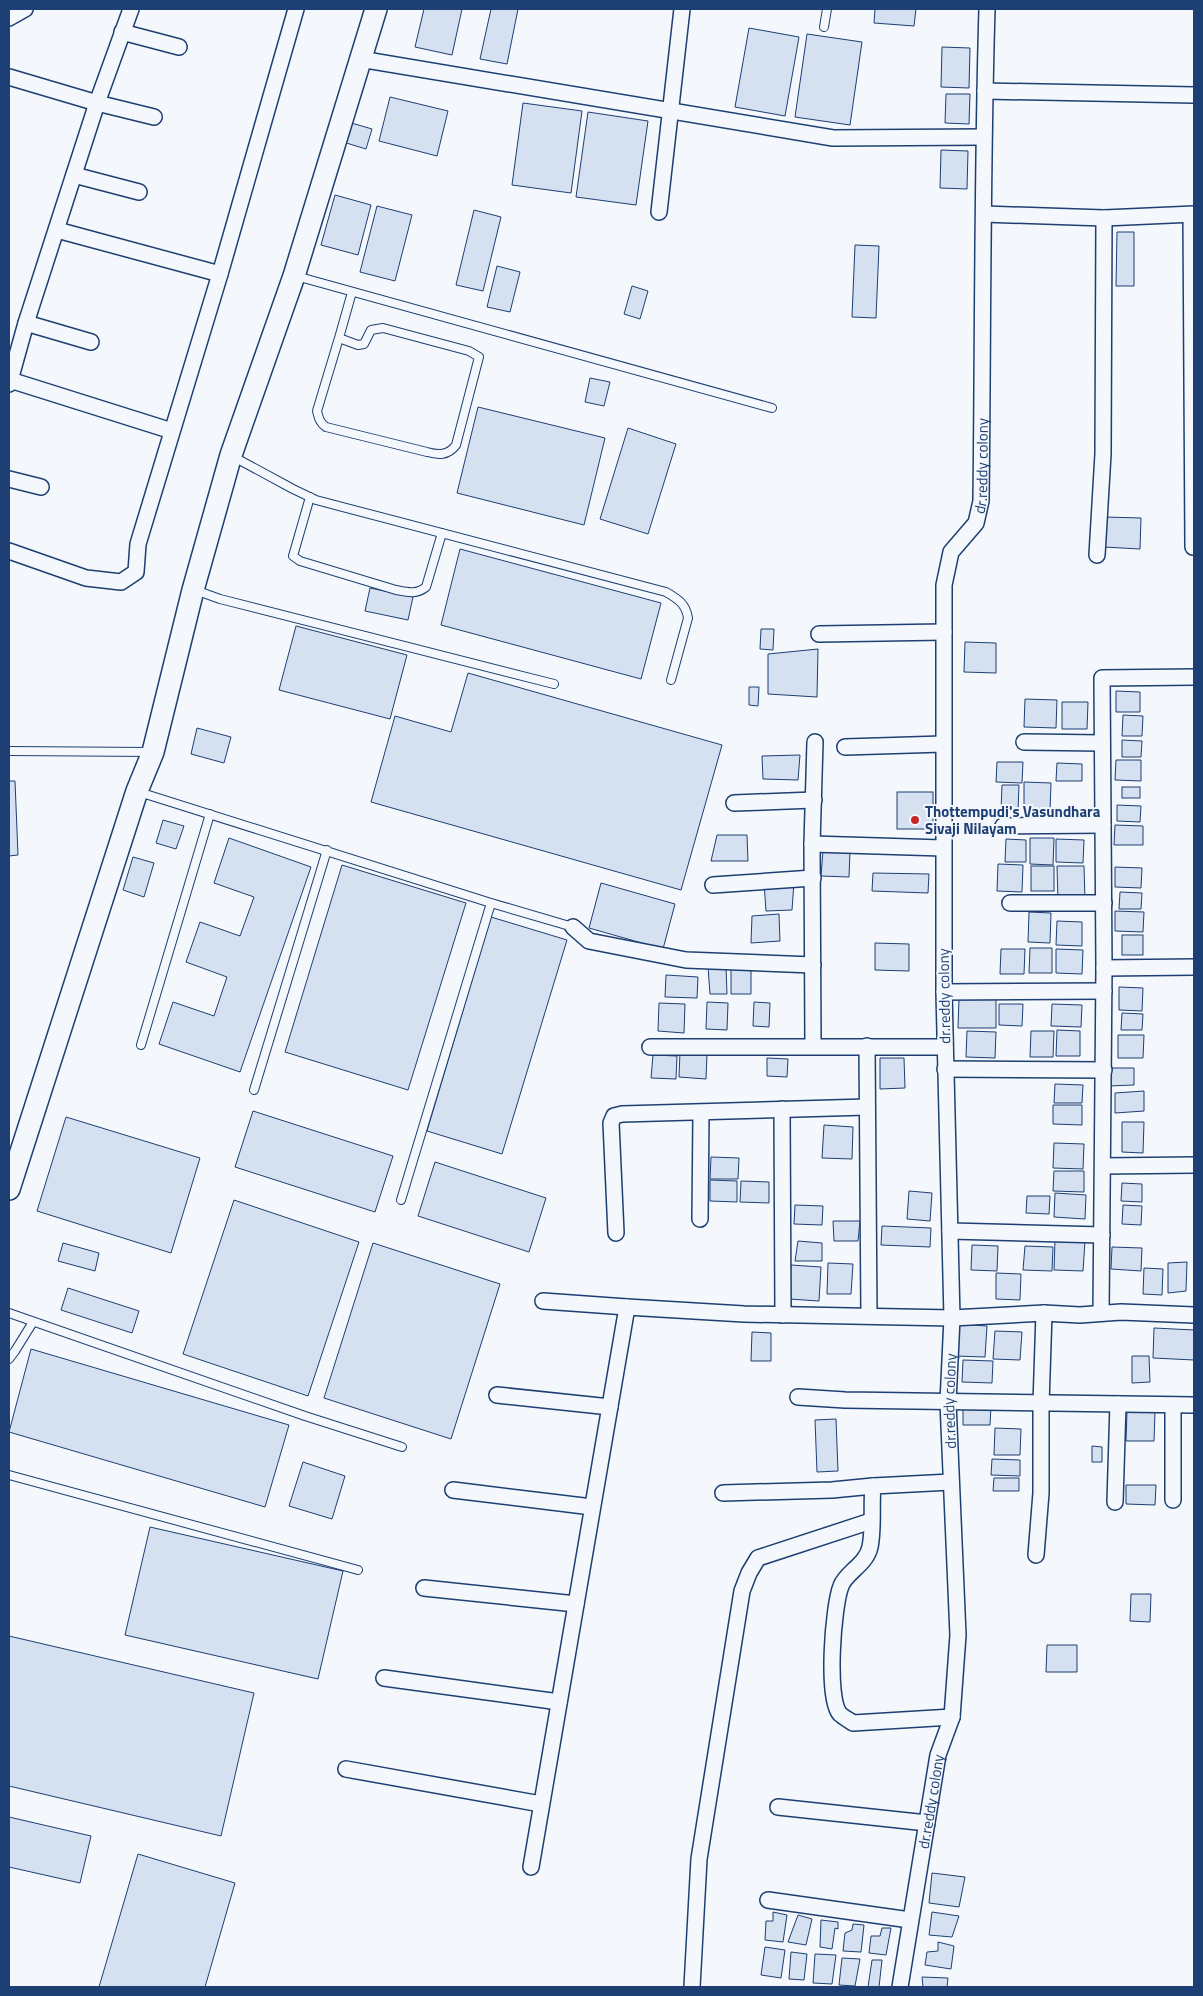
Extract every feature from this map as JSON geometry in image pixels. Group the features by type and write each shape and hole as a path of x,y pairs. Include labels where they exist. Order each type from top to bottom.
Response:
{"street":[{"path":"9,18 25,9"},
{"path":"131,9 97,103 26,323 9,382 172,431"},
{"path":"9,551 86,578 121,582 136,572 138,544 220,274 296,9"},
{"path":"9,1189 137,791 153,752 193,590 231,455 294,276 376,9"},
{"path":"659,212 682,9"},
{"name":"dr.reddy colony","path":"900,1987 938,1755 952,1717 958,1635 948,1402 952,1318 944,992 944,585 951,552 976,523 981,501 983,137 987,9"},
{"path":"122,32 179,47"},
{"path":"360,59 833,138 983,137"},
{"path":"9,78 154,117"},
{"path":"985,91 1194,96"},
{"path":"74,175 139,192"},
{"path":"984,214 1104,218 1193,215 1193,547"},
{"path":"1098,555 1103,454 1104,218"},
{"path":"57,230 220,274"},
{"path":"26,323 91,342"},
{"path":"9,479 41,487"},
{"path":"820,634 944,632"},
{"path":"1101,1313 1104,1070 1102,678 1194,676"},
{"path":"813,1046 812,844 815,742"},
{"path":"1024,742 1102,743"},
{"path":"845,747 944,744"},
{"path":"734,804 814,800"},
{"path":"1003,826 1103,825"},
{"path":"812,844 943,848"},
{"path":"713,885 813,878"},
{"path":"1010,903 1104,904"},
{"path":"573,927 589,941 686,960 813,965"},
{"path":"1104,968 1194,967"},
{"path":"944,992 1104,991"},
{"path":"867,1046 869,1316"},
{"path":"650,1047 945,1047"},
{"path":"945,1069 1104,1070"},
{"path":"616,1233 611,1123 614,1116 622,1114 867,1107"},
{"path":"782,1109 783,1314"},
{"path":"700,1219 701,1113"},
{"path":"1103,1166 1194,1165"},
{"path":"950,1231 1102,1235"},
{"path":"543,1301 783,1314 952,1318 1044,1313 1194,1315"},
{"path":"530,1867 627,1307"},
{"path":"1036,1556 1041,1493 1044,1313"},
{"path":"497,1394 610,1407"},
{"path":"798,1397 845,1400 1041,1404 1194,1405"},
{"path":"1115,1502 1118,1404"},
{"path":"1173,1405 1173,1500"},
{"path":"723,1493 832,1490 952,1482"},
{"path":"873,1486 870,1547 866,1557 841,1584 835,1608 832,1680 833,1695 839,1714 853,1722 952,1717"},
{"path":"453,1490 592,1507"},
{"path":"692,1987 699,1859 742,1591 749,1573 758,1558 871,1520"},
{"path":"424,1588 576,1604"},
{"path":"384,1678 559,1702"},
{"path":"346,1769 541,1804"},
{"path":"778,1806 927,1823"},
{"path":"768,1900 910,1920"}],"lane":[{"path":"824,27 827,9"},
{"path":"294,276 772,408"},
{"path":"339,338 358,345 364,344 371,330 383,328 475,353 479,358 478,364 456,445 453,449 440,455 326,427 322,424 318,411 352,292"},
{"path":"231,455 310,497 656,590 674,597 682,602 687,610 688,618 671,680"},
{"path":"310,497 294,556 300,562 396,590 412,593 420,592 426,588 442,533"},
{"path":"193,590 220,599 554,684"},
{"path":"9,751 153,752"},
{"path":"137,791 491,904 573,927"},
{"path":"141,1045 210,814"},
{"path":"254,1090 326,850"},
{"path":"401,1200 491,904"},
{"path":"9,1314 305,1416 402,1447"},
{"path":"9,1359 33,1322"},
{"path":"9,1475 358,1570"}],"building":[{"path":"424,9 462,9 452,55 415,47"},
{"path":"491,9 518,9 507,64 480,59"},
{"path":"875,9 916,9 914,26 874,23"},
{"path":"749,28 799,37 785,116 735,107"},
{"path":"807,34 862,42 850,125 795,117"},
{"path":"942,47 970,48 969,88 941,87"},
{"path":"946,94 970,94 969,124 945,123"},
{"path":"390,97 448,111 437,156 379,141"},
{"path":"523,103 582,111 571,193 512,185"},
{"path":"588,112 648,121 636,205 576,197"},
{"path":"348,122 372,129 366,149 343,142"},
{"path":"941,150 968,151 967,189 940,188"},
{"path":"335,195 371,205 358,255 321,245"},
{"path":"377,206 412,215 395,281 360,272"},
{"path":"474,210 501,217 483,291 456,285"},
{"path":"1117,232 1134,232 1134,286 1116,286"},
{"path":"855,245 879,246 876,318 852,317"},
{"path":"497,266 520,272 510,312 487,307"},
{"path":"632,286 648,291 640,319 624,314"},
{"path":"590,378 610,382 604,406 585,402"},
{"path":"478,407 605,438 584,525 457,493"},
{"path":"628,428 676,444 648,534 600,519"},
{"path":"1105,517 1141,518 1140,549 1104,547"},
{"path":"460,549 661,603 641,679 441,625"},
{"path":"370,588 413,597 408,620 365,611"},
{"path":"296,626 407,655 390,719 279,690"},
{"path":"761,629 774,629 773,650 760,649"},
{"path":"965,642 996,643 996,673 964,672"},
{"path":"818,649 817,697 768,694 768,654"},
{"path":"468,673 722,745 681,890 371,802 395,716 451,732"},
{"path":"749,687 759,687 758,706 749,705"},
{"path":"1116,691 1140,692 1140,712 1116,712"},
{"path":"1025,699 1057,700 1056,728 1024,727"},
{"path":"1062,702 1088,702 1087,729 1062,729"},
{"path":"1123,715 1143,716 1142,736 1122,736"},
{"path":"197,728 231,737 224,763 191,754"},
{"path":"1122,740 1142,741 1141,757 1122,757"},
{"path":"800,755 798,780 763,779 762,756"},
{"path":"1116,760 1141,760 1141,781 1115,780"},
{"path":"997,762 1023,762 1022,783 996,782"},
{"path":"1057,763 1082,764 1082,781 1056,781"},
{"path":"9,781 15,781 18,855 9,856"},
{"path":"1024,782 1051,783 1050,811 1024,810"},
{"path":"1002,785 1019,785 1018,811 1001,811"},
{"path":"1122,787 1140,787 1140,798 1122,798"},
{"name":"Thottempudi's Vasundhara Sivaji Nilayam","path":"897,792 933,792 933,829 897,829"},
{"path":"1117,805 1141,806 1140,822 1117,821"},
{"path":"163,820 184,826 176,849 156,843"},
{"path":"1115,825 1143,826 1143,845 1114,845"},
{"path":"717,835 747,835 748,861 711,861"},
{"path":"229,838 311,867 240,1072 159,1044 173,1002 214,1016 227,977 186,962 200,922 240,936 254,897 214,883"},
{"path":"1030,838 1054,838 1053,865 1030,864"},
{"path":"1006,839 1026,840 1026,862 1005,862"},
{"path":"1056,839 1084,840 1083,863 1056,862"},
{"path":"823,850 850,851 849,877 821,876"},
{"path":"133,857 154,863 144,897 123,890"},
{"path":"998,864 1023,865 1022,892 997,891"},
{"path":"342,865 466,903 408,1090 285,1052"},
{"path":"1031,866 1054,866 1054,891 1031,891"},
{"path":"1057,866 1084,866 1085,901 1058,901"},
{"path":"1115,867 1142,868 1141,888 1115,887"},
{"path":"873,873 929,874 928,893 872,891"},
{"path":"794,882 792,910 766,911 764,883"},
{"path":"601,883 675,904 663,949 589,928"},
{"path":"1120,892 1142,893 1141,909 1119,909"},
{"path":"1115,911 1144,912 1143,932 1115,931"},
{"path":"1029,912 1051,913 1050,943 1028,942"},
{"path":"779,914 780,941 751,943 752,916"},
{"path":"491,917 567,940 502,1154 427,1131"},
{"path":"1057,921 1082,922 1082,946 1056,945"},
{"path":"1122,935 1143,935 1143,955 1122,955"},
{"path":"875,943 909,944 909,971 875,970"},
{"path":"1030,948 1052,948 1052,973 1029,973"},
{"path":"1001,949 1025,949 1024,974 1000,974"},
{"path":"1056,949 1083,950 1082,974 1056,973"},
{"path":"708,967 726,967 727,994 710,994"},
{"path":"751,967 751,994 731,994 731,968"},
{"path":"666,975 698,977 697,998 665,997"},
{"path":"1119,987 1143,988 1142,1011 1119,1010"},
{"path":"959,998 996,999 996,1028 958,1028"},
{"path":"707,1002 728,1003 727,1030 706,1029"},
{"path":"754,1002 770,1003 769,1027 753,1026"},
{"path":"659,1003 685,1004 684,1033 658,1031"},
{"path":"999,1004 1023,1004 1022,1026 999,1025"},
{"path":"1052,1004 1082,1005 1081,1027 1051,1026"},
{"path":"1122,1013 1143,1014 1142,1030 1121,1030"},
{"path":"1057,1030 1080,1031 1080,1056 1056,1056"},
{"path":"967,1031 996,1032 995,1058 966,1057"},
{"path":"1031,1031 1054,1031 1053,1057 1030,1057"},
{"path":"1118,1035 1144,1035 1143,1058 1118,1058"},
{"path":"680,1052 707,1054 706,1079 679,1077"},
{"path":"653,1055 677,1056 676,1079 651,1078"},
{"path":"767,1058 788,1059 787,1077 767,1076"},
{"path":"880,1058 904,1058 905,1088 880,1089"},
{"path":"1109,1068 1134,1068 1134,1085 1108,1086"},
{"path":"1055,1084 1083,1085 1082,1103 1054,1103"},
{"path":"1144,1091 1144,1111 1115,1113 1115,1093"},
{"path":"1053,1105 1082,1105 1082,1125 1053,1124"},
{"path":"253,1111 393,1156 375,1212 235,1167"},
{"path":"66,1117 200,1158 171,1253 37,1211"},
{"path":"1122,1122 1144,1122 1143,1153 1122,1152"},
{"path":"824,1125 853,1127 852,1159 822,1158"},
{"path":"1054,1143 1084,1144 1083,1169 1053,1168"},
{"path":"711,1157 739,1158 738,1179 710,1179"},
{"path":"435,1162 546,1198 529,1252 418,1216"},
{"path":"1054,1171 1084,1171 1084,1192 1053,1191"},
{"path":"710,1180 737,1181 737,1202 710,1201"},
{"path":"741,1181 769,1182 769,1203 740,1202"},
{"path":"1122,1183 1142,1184 1142,1202 1121,1201"},
{"path":"909,1191 932,1193 930,1221 907,1219"},
{"path":"1055,1193 1086,1195 1085,1219 1054,1217"},
{"path":"1027,1196 1050,1196 1049,1214 1026,1213"},
{"path":"234,1200 359,1242 308,1396 183,1354"},
{"path":"795,1205 823,1206 822,1225 794,1224"},
{"path":"1123,1205 1142,1206 1141,1225 1122,1224"},
{"path":"833,1221 860,1221 858,1241 834,1241"},
{"path":"882,1226 931,1228 930,1247 881,1245"},
{"path":"1055,1240 1085,1241 1083,1271 1054,1270"},
{"path":"798,1241 822,1243 822,1261 795,1261"},
{"path":"63,1243 99,1253 95,1271 58,1261"},
{"path":"373,1243 500,1284 451,1439 324,1398"},
{"path":"972,1245 998,1246 997,1271 971,1270"},
{"path":"1025,1246 1053,1247 1052,1271 1023,1270"},
{"path":"1112,1247 1142,1248 1141,1271 1111,1269"},
{"path":"1187,1262 1186,1291 1168,1293 1168,1263"},
{"path":"828,1263 853,1264 851,1294 827,1294"},
{"path":"791,1265 821,1267 819,1301 789,1299"},
{"path":"1144,1268 1163,1269 1162,1295 1143,1294"},
{"path":"996,1273 1021,1274 1020,1300 996,1299"},
{"path":"68,1288 139,1311 132,1333 61,1310"},
{"path":"957,1324 987,1326 985,1357 955,1356"},
{"path":"1154,1328 1194,1330 1194,1360 1153,1358"},
{"path":"995,1331 1022,1332 1020,1360 993,1359"},
{"path":"752,1332 771,1333 771,1361 751,1361"},
{"path":"31,1349 289,1425 265,1507 9,1432"},
{"path":"1132,1356 1149,1356 1150,1382 1132,1383"},
{"path":"963,1360 993,1361 992,1383 962,1382"},
{"path":"963,1405 991,1406 990,1425 963,1425"},
{"path":"1127,1411 1155,1412 1154,1441 1126,1441"},
{"path":"836,1419 838,1471 817,1472 815,1420"},
{"path":"995,1428 1021,1429 1020,1455 994,1455"},
{"path":"1092,1446 1102,1447 1102,1462 1092,1462"},
{"path":"992,1459 1020,1460 1020,1476 991,1475"},
{"path":"303,1462 345,1476 332,1519 289,1506"},
{"path":"994,1478 1019,1478 1019,1491 993,1491"},
{"path":"1126,1485 1156,1485 1155,1505 1126,1504"},
{"path":"150,1527 343,1571 318,1679 125,1635"},
{"path":"1131,1594 1151,1594 1150,1622 1130,1621"},
{"path":"9,1636 254,1693 221,1836 9,1786"},
{"path":"1047,1645 1077,1645 1077,1672 1046,1672"},
{"path":"9,1817 91,1836 80,1883 9,1867"},
{"path":"138,1854 235,1883 205,1987 99,1987"},
{"path":"932,1873 965,1877 959,1907 929,1903"},
{"path":"773,1912 787,1915 783,1942 765,1940 766,1921 773,1921"},
{"path":"932,1912 959,1916 952,1937 929,1935"},
{"path":"798,1915 812,1919 806,1945 788,1942"},
{"path":"821,1920 838,1922 838,1929 835,1928 832,1949 820,1947"},
{"path":"853,1924 864,1925 861,1952 843,1951 845,1933 852,1930"},
{"path":"882,1928 891,1928 886,1955 869,1953 871,1936 880,1936"},
{"path":"938,1942 954,1946 951,1969 925,1965 927,1952 938,1951"},
{"path":"765,1947 785,1950 781,1978 761,1975"},
{"path":"791,1952 807,1954 804,1980 789,1979"},
{"path":"815,1954 836,1955 832,1984 813,1983"},
{"path":"842,1958 860,1959 855,1986 839,1985"},
{"path":"872,1960 882,1960 879,1987 868,1987"},
{"path":"922,1977 948,1978 947,1987 923,1987"}],"place":[{"name":"Thottempudi's Vasundhara Sivaji Nilayam","path":"915,820"}]}
